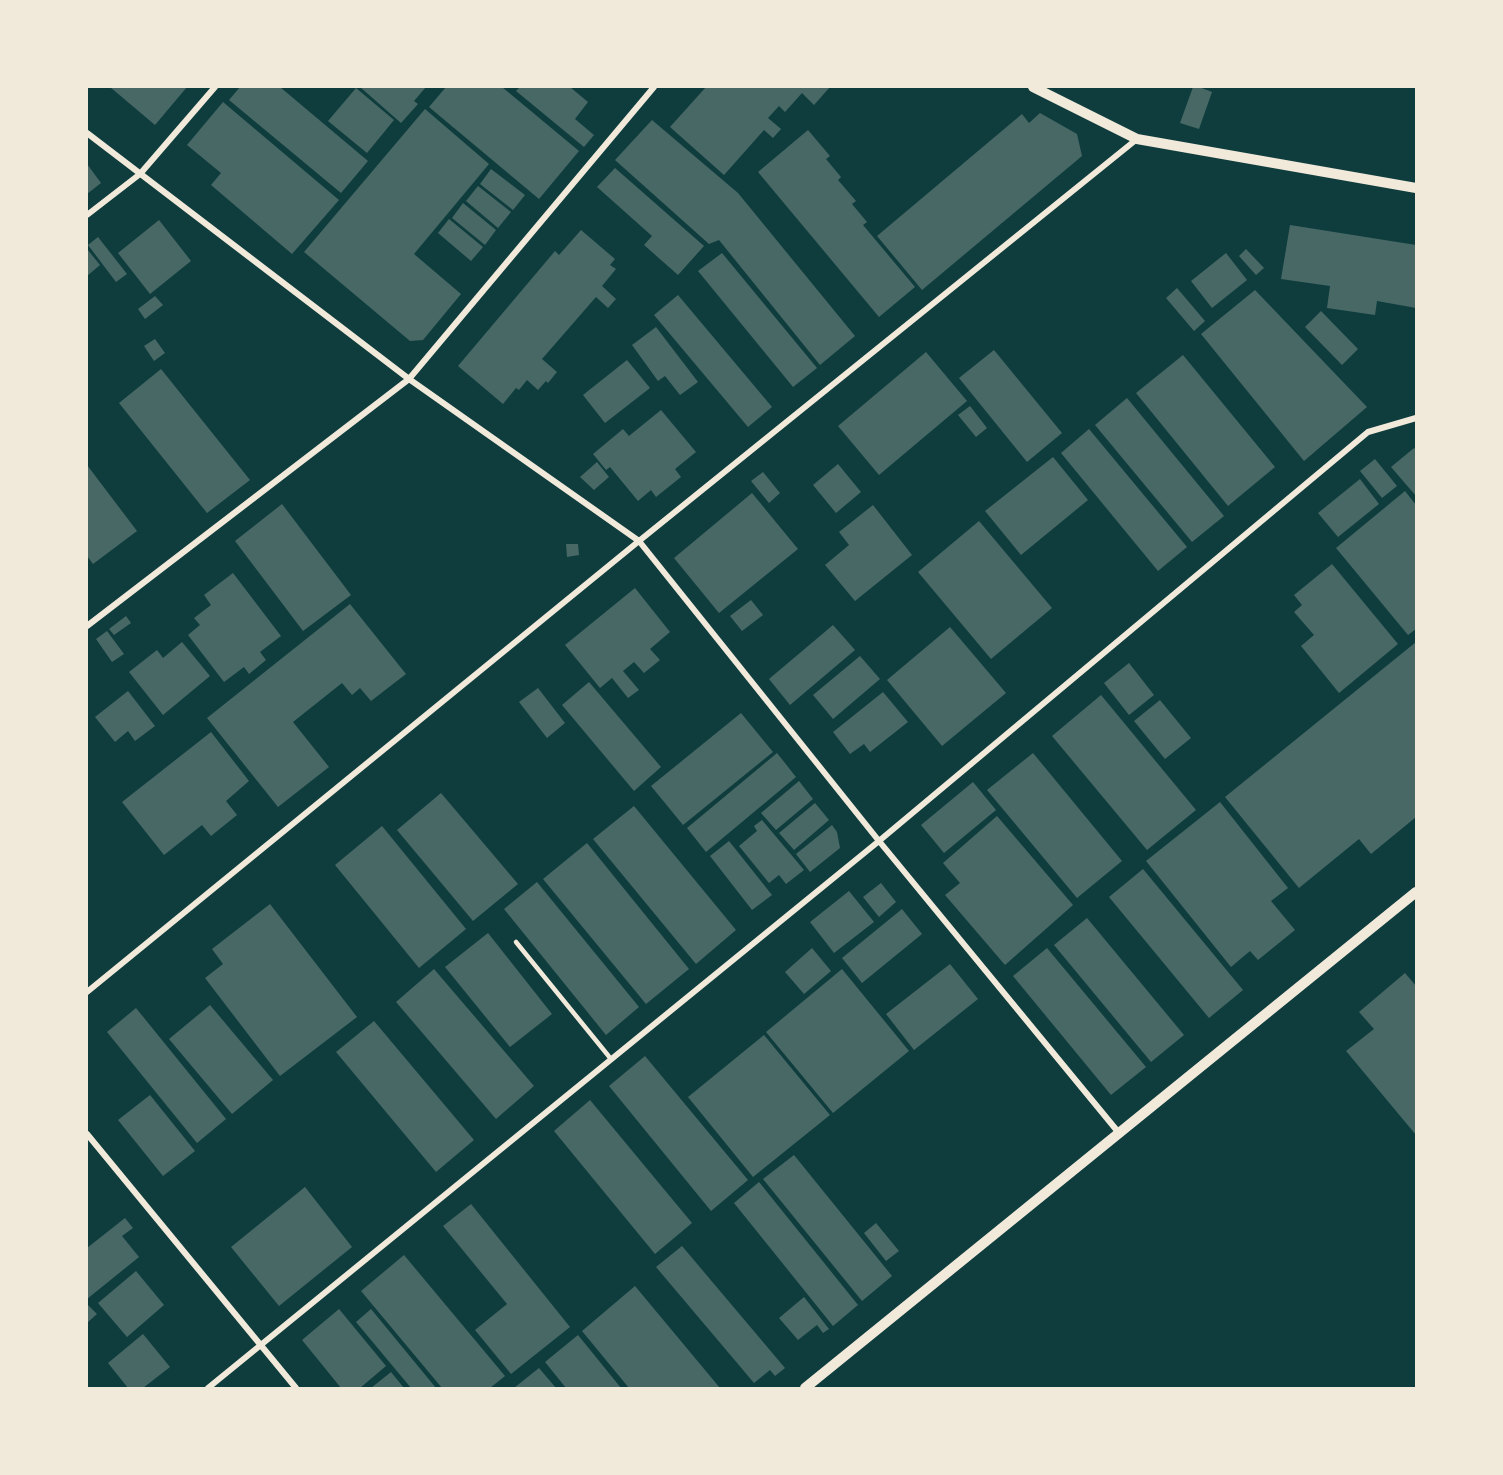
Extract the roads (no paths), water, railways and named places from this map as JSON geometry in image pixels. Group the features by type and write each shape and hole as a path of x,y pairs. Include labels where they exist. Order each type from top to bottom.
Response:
{"street":[{"path":"87,215 140,174 214,87"},
{"path":"87,626 409,379 654,87"},
{"path":"1033,87 1137,139 1416,188"},
{"path":"87,133 409,379 639,541 879,841 1119,1133"},
{"path":"87,992 639,541 1137,139"},
{"path":"208,1388 879,841 1368,432 1416,418"},
{"path":"805,1388 1416,892"},
{"path":"87,1134 296,1388"}],"lane":[{"path":"516,942 611,1059"}]}
